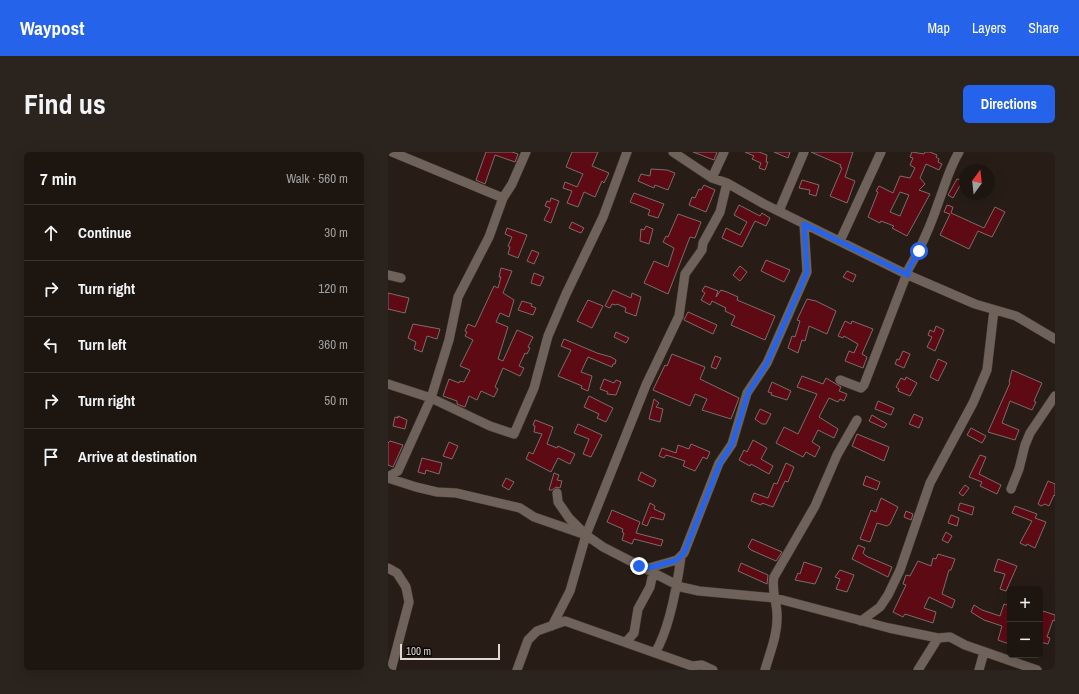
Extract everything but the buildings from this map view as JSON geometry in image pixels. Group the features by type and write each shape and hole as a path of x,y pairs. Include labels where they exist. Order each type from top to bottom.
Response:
{"street":[{"path":"392,152 503,198"},
{"path":"388,477 398,471 431,398 449,340 458,297 489,237 503,198 512,184 526,152"},
{"path":"388,384 431,398 490,426 514,434 534,388 548,336 566,294 603,217 627,152"},
{"path":"673,152 712,178 727,183 804,224 908,275 994,310 1016,316 1055,339"},
{"path":"712,178 724,152"},
{"path":"779,211 804,152"},
{"path":"840,241 881,152"},
{"path":"840,380 858,388 861,388 864,385 908,275 909,268 919,251 941,197 950,169 959,152"},
{"path":"552,626 570,591 586,535 646,384 679,316 686,274 702,250 703,243 720,212 727,183"},
{"path":"655,653 660,644 677,585 681,557 720,463 732,444 748,393 767,363 807,272 804,224"},
{"path":"388,275 401,278"},
{"path":"861,621 880,607 888,595 900,570 930,483 973,403 986,370 994,310"},
{"path":"1011,489 1030,433 1055,396"},
{"path":"765,670 776,632 778,614 772,585 774,577 816,506 838,455 857,420"},
{"path":"388,477 416,487 437,492 456,493 520,508 534,517 586,535"},
{"path":"558,493 558,502 569,518 586,535 603,547 677,585 699,591 775,598 861,621 938,638 950,638 1032,670"},
{"path":"649,571 681,557"},
{"path":"388,568 397,573 406,587 409,602 391,670"},
{"path":"626,642 634,633 638,609 650,587 649,571"},
{"path":"516,670 528,640 537,631 565,621 692,666 702,665 713,670"},
{"path":"918,670 938,638"},
{"path":"979,670 984,652"}],"route":[{"path":"639,566 645,569 677,560 684,553 720,463 732,444 748,393 767,363 807,272 804,224 908,275 909,268 919,251"}]}
